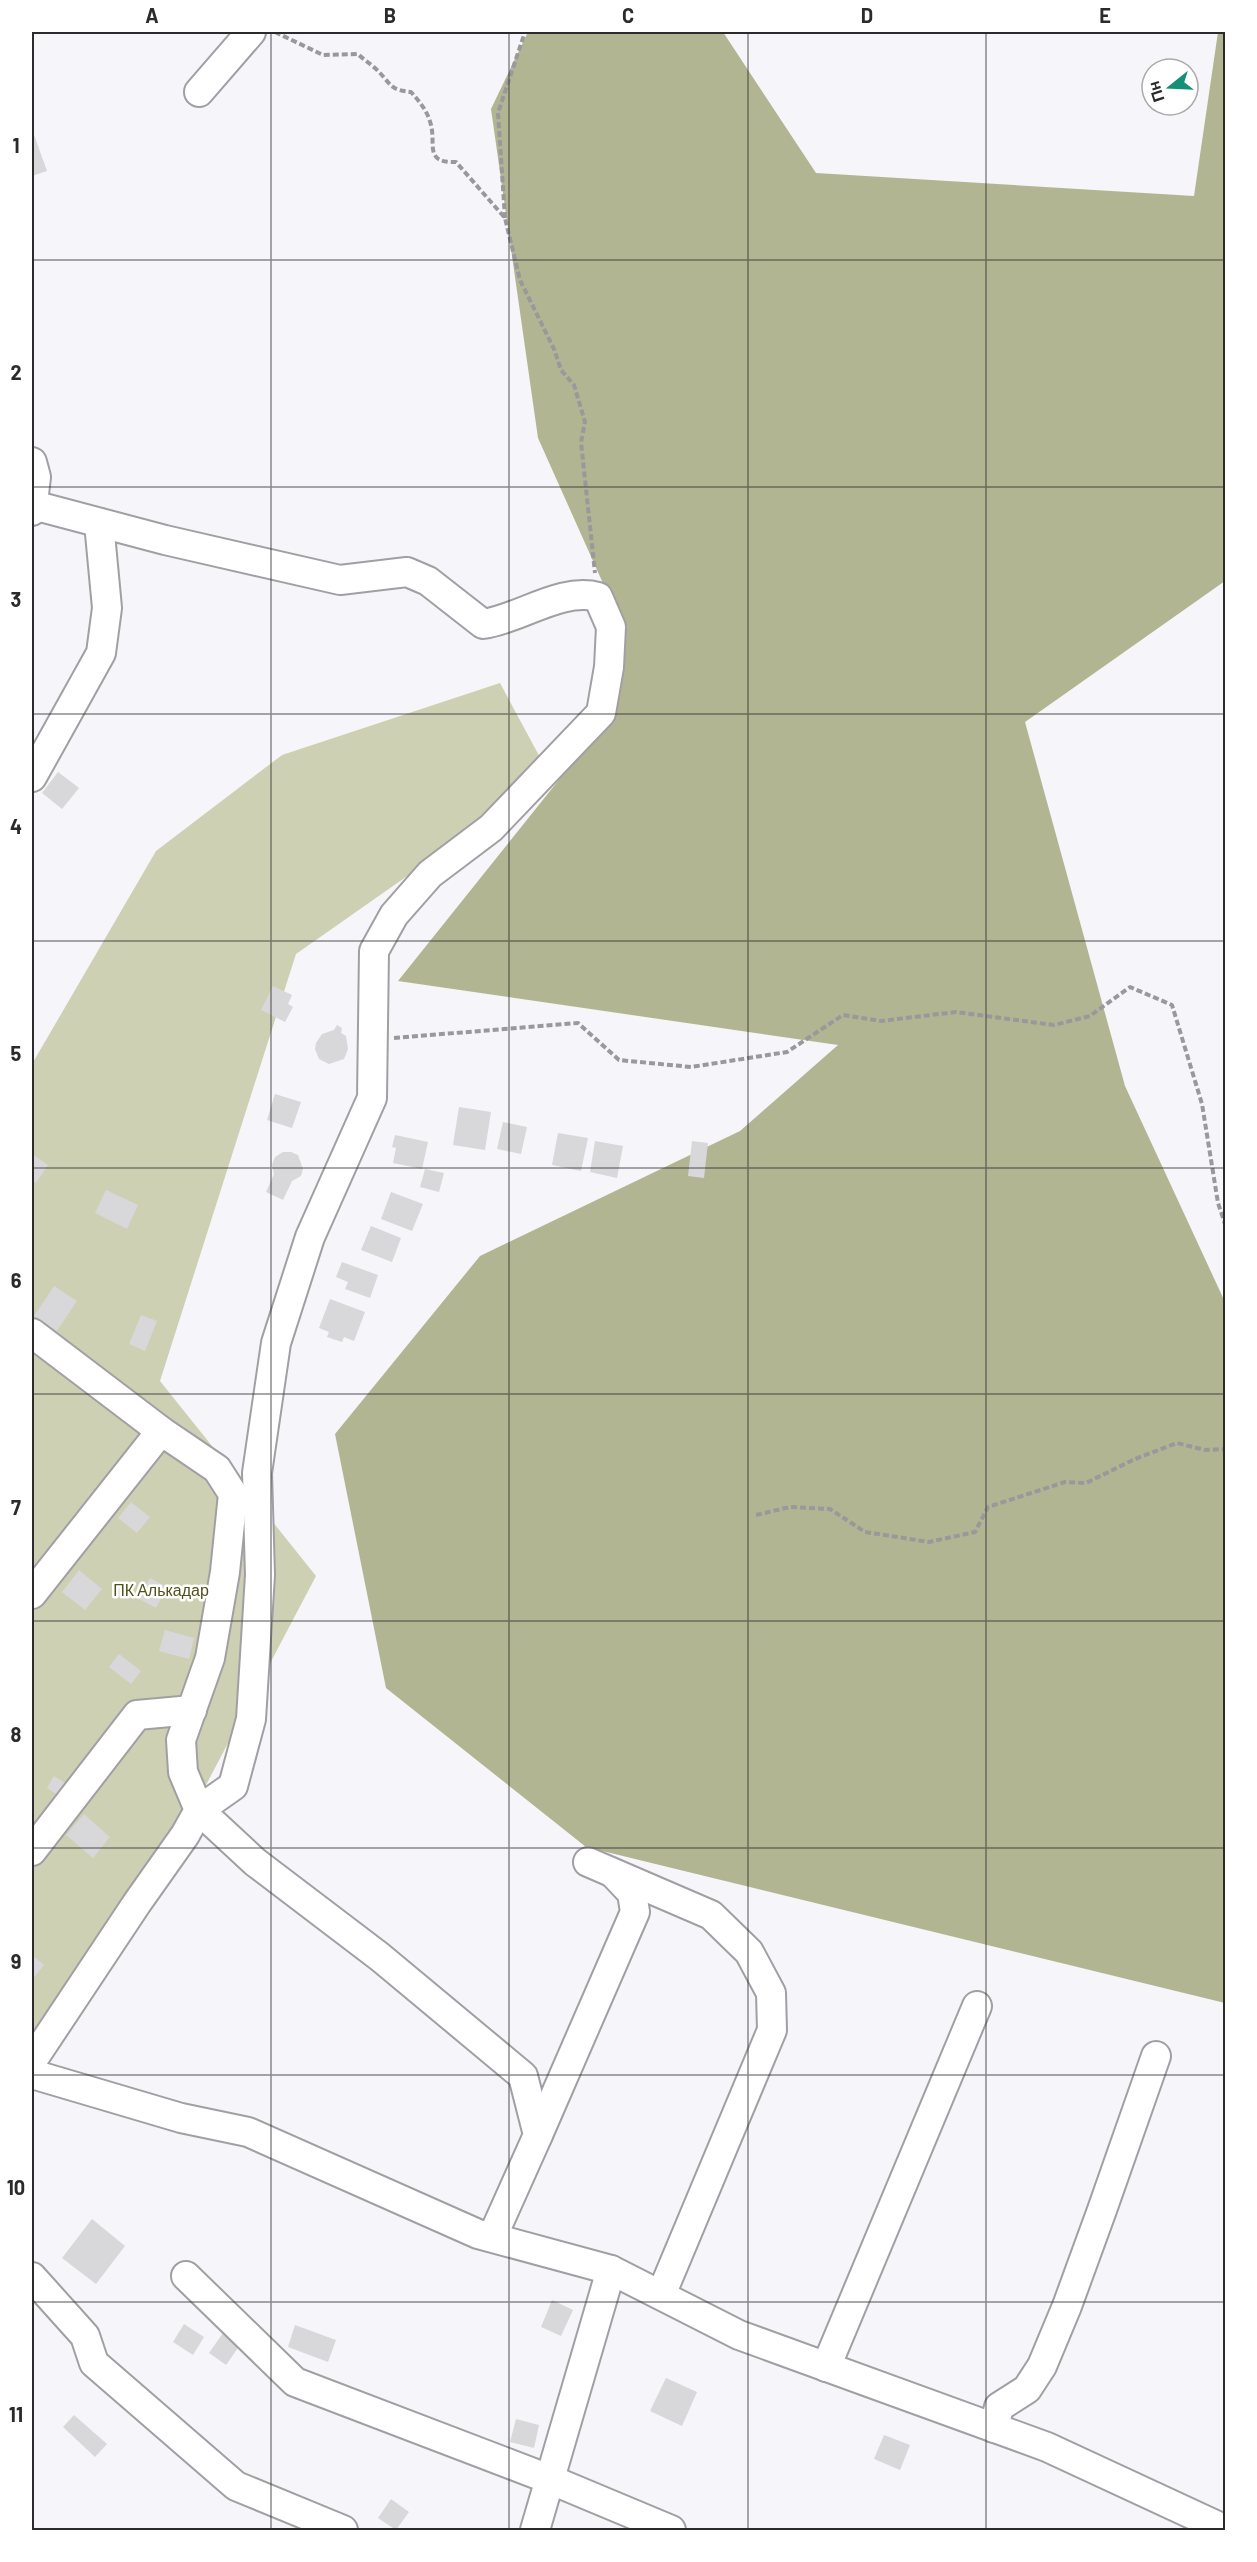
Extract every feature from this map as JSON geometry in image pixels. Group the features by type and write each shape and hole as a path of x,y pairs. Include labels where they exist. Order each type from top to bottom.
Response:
{"street":[{"path":"199,92 251,32"},
{"path":"32,462 36,477 32,508 340,580 407,572 428,581 483,624 500,622 531,608 584,594 598,597 611,627 609,667 600,713 491,828 430,873 394,915 374,951 372,1098 310,1238 276,1343 257,1473 260,1575 250,1719 233,1786 199,1810 185,1836 136,1903 32,2061"},
{"path":"32,777 101,653 107,608 99,523"},
{"path":"32,1333 161,1431 217,1469 233,1494"},
{"path":"271,1375 233,1494 225,1572 210,1658 181,1740 183,1772 199,1810 255,1862 380,1957 523,2076 538,2135"},
{"path":"32,1594 161,1431"},
{"path":"32,1851 137,1715 192,1710"},
{"path":"495,2231 635,1912 632,1893 601,1868 711,1915 749,1953 771,1993 772,2030 661,2295"},
{"path":"826,2367 977,2006"},
{"path":"994,2428 999,2407 1027,2389 1042,2366 1095,2232 1156,2056"},
{"path":"32,2074 181,2118 248,2133 478,2234 611,2270 739,2335 1047,2447 1226,2530"},
{"path":"535,2530 611,2270"},
{"path":"186,2276 295,2382 549,2480 671,2530"},
{"path":"32,2277 85,2336 94,2362 236,2486 343,2530"}],"path":[{"path":"275,32 323,56 358,54 380,72 388,84 399,91 411,92 425,108 432,126 431,147 437,158 444,162 456,162 505,218"},
{"path":"525,32 498,113 505,218 520,280 554,349 561,370 574,386 585,422 581,442 598,597"},
{"path":"374,1039 578,1023 618,1060 691,1067 787,1052 843,1015 881,1021 956,1012 1054,1025 1090,1016 1130,987 1172,1005 1202,1104 1218,1203 1226,1227"},
{"path":"756,1515 790,1507 830,1509 866,1532 928,1542 975,1532 988,1508 1065,1482 1086,1483 1177,1443 1205,1450 1226,1449"}],"green space":[{"path":"528,32 723,32 816,173 1194,196 1218,32 1225,32 1225,581 1025,722 1125,1086 1225,1302 1225,2003 586,1847 386,1688 335,1434 480,1256 740,1131 838,1045 398,981 590,741 606,590 538,438 491,109"},
{"name":"ПК Алькадар","path":"500,683 550,776 296,954 160,1381 316,1576 146,1899 32,2040 32,1064 156,851 282,755"}],"building":[{"path":"32,129 47,171 32,176"},
{"path":"58,772 79,788 62,809 42,793"},
{"path":"273,986 292,995 288,1004 293,1007 285,1022 261,1010"},
{"path":"337,1025 342,1028 341,1033 346,1036 348,1049 344,1059 329,1064 319,1059 315,1049 316,1043 322,1034 334,1030"},
{"path":"275,1094 301,1102 292,1128 267,1120"},
{"path":"459,1107 491,1112 485,1150 453,1145"},
{"path":"503,1122 527,1127 521,1154 497,1149"},
{"path":"558,1133 588,1138 581,1171 552,1165"},
{"path":"395,1135 428,1142 422,1169 393,1163 396,1148 392,1147"},
{"path":"595,1141 623,1146 617,1178 590,1172"},
{"path":"692,1141 708,1143 704,1178 688,1176"},
{"path":"283,1152 298,1155 303,1169 301,1176 292,1181 283,1200 266,1192 274,1174 272,1165 275,1157"},
{"path":"32,1154 48,1165 36,1183 32,1180"},
{"path":"425,1169 444,1173 439,1192 420,1187"},
{"path":"106,1190 138,1205 127,1229 95,1213"},
{"path":"391,1192 423,1204 412,1231 381,1219"},
{"path":"371,1226 401,1238 392,1262 361,1250"},
{"path":"342,1262 378,1275 370,1298 345,1289 348,1282 336,1277"},
{"path":"54,1286 77,1301 57,1331 34,1316"},
{"path":"330,1299 365,1312 354,1341 344,1337 342,1342 327,1337 329,1332 319,1328"},
{"path":"141,1315 157,1321 145,1351 129,1344"},
{"path":"131,1502 150,1517 137,1533 118,1518"},
{"path":"79,1570 102,1589 85,1610 62,1592"},
{"path":"150,1578 167,1587 156,1608 139,1599"},
{"path":"165,1630 194,1638 189,1659 159,1651"},
{"path":"119,1654 141,1671 131,1684 109,1667"},
{"path":"54,1776 68,1785 61,1797 47,1788"},
{"path":"84,1814 110,1837 93,1858 66,1835"},
{"path":"32,1955 44,1965 32,1980"},
{"path":"92,2219 125,2246 96,2284 62,2258"},
{"path":"552,2300 573,2310 561,2336 541,2327"},
{"path":"184,2324 204,2337 193,2355 173,2342"},
{"path":"295,2325 336,2340 328,2362 288,2347"},
{"path":"223,2333 240,2345 226,2365 209,2353"},
{"path":"666,2378 697,2392 682,2426 650,2411"},
{"path":"74,2415 107,2444 95,2457 63,2427"},
{"path":"516,2419 539,2425 534,2448 510,2442"},
{"path":"884,2435 910,2445 900,2470 874,2459"},
{"path":"391,2499 409,2512 396,2530 378,2518"}]}
